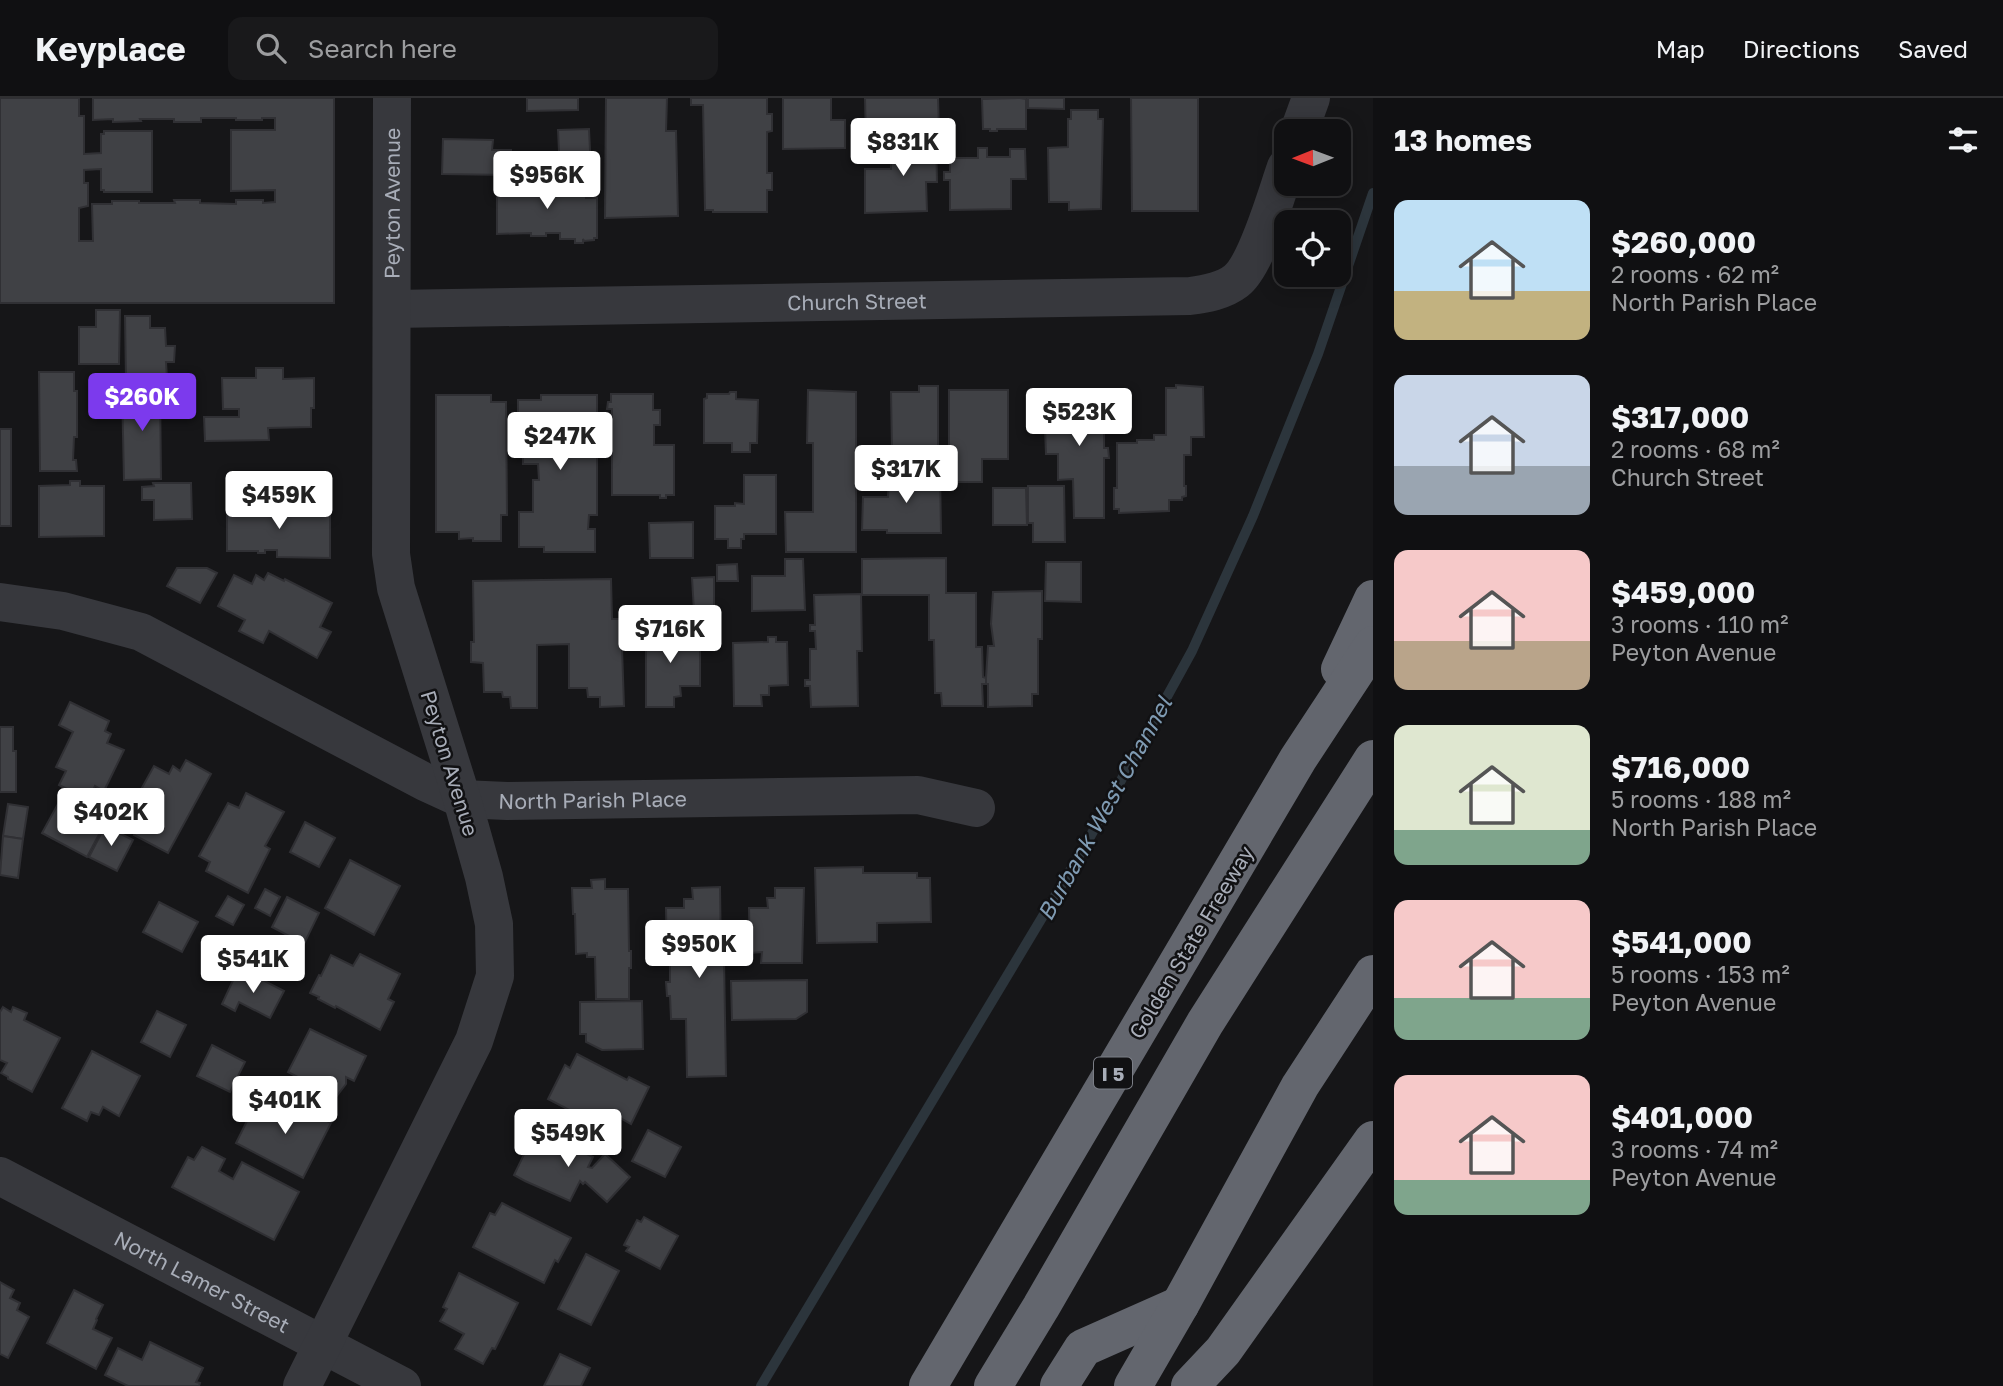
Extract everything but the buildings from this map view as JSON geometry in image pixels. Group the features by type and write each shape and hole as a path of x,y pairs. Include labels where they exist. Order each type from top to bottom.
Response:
{"highway":[{"path":"1298,759 1373,599"},
{"name":"Golden State Freeway","path":"928,1386 1298,759 1373,645"},
{"path":"993,1386 1205,1023 1373,759"},
{"path":"1133,1386 1300,1086 1373,974"},
{"path":"1189,1386 1223,1351 1373,1140"},
{"path":"1059,1386 1083,1348 1180,1305"}],"street":[{"name":"Peyton Avenue","path":"302,1386 474,1041 495,975 494,924 484,877 396,588 391,554 392,98"},
{"path":"1303,119 1311,98"},
{"name":"Church Street","path":"393,309 1207,294 1237,280 1251,263 1276,196"},
{"name":"North Parish Place","path":"0,602 63,611 141,632 462,799 507,801 918,794 976,808"},
{"name":"North Lamer Street","path":"0,1176 402,1386"}],"waterway":[{"name":"Burbank West Channel","path":"761,1386 1085,846 1192,651 1253,516 1318,354 1373,193"}]}
